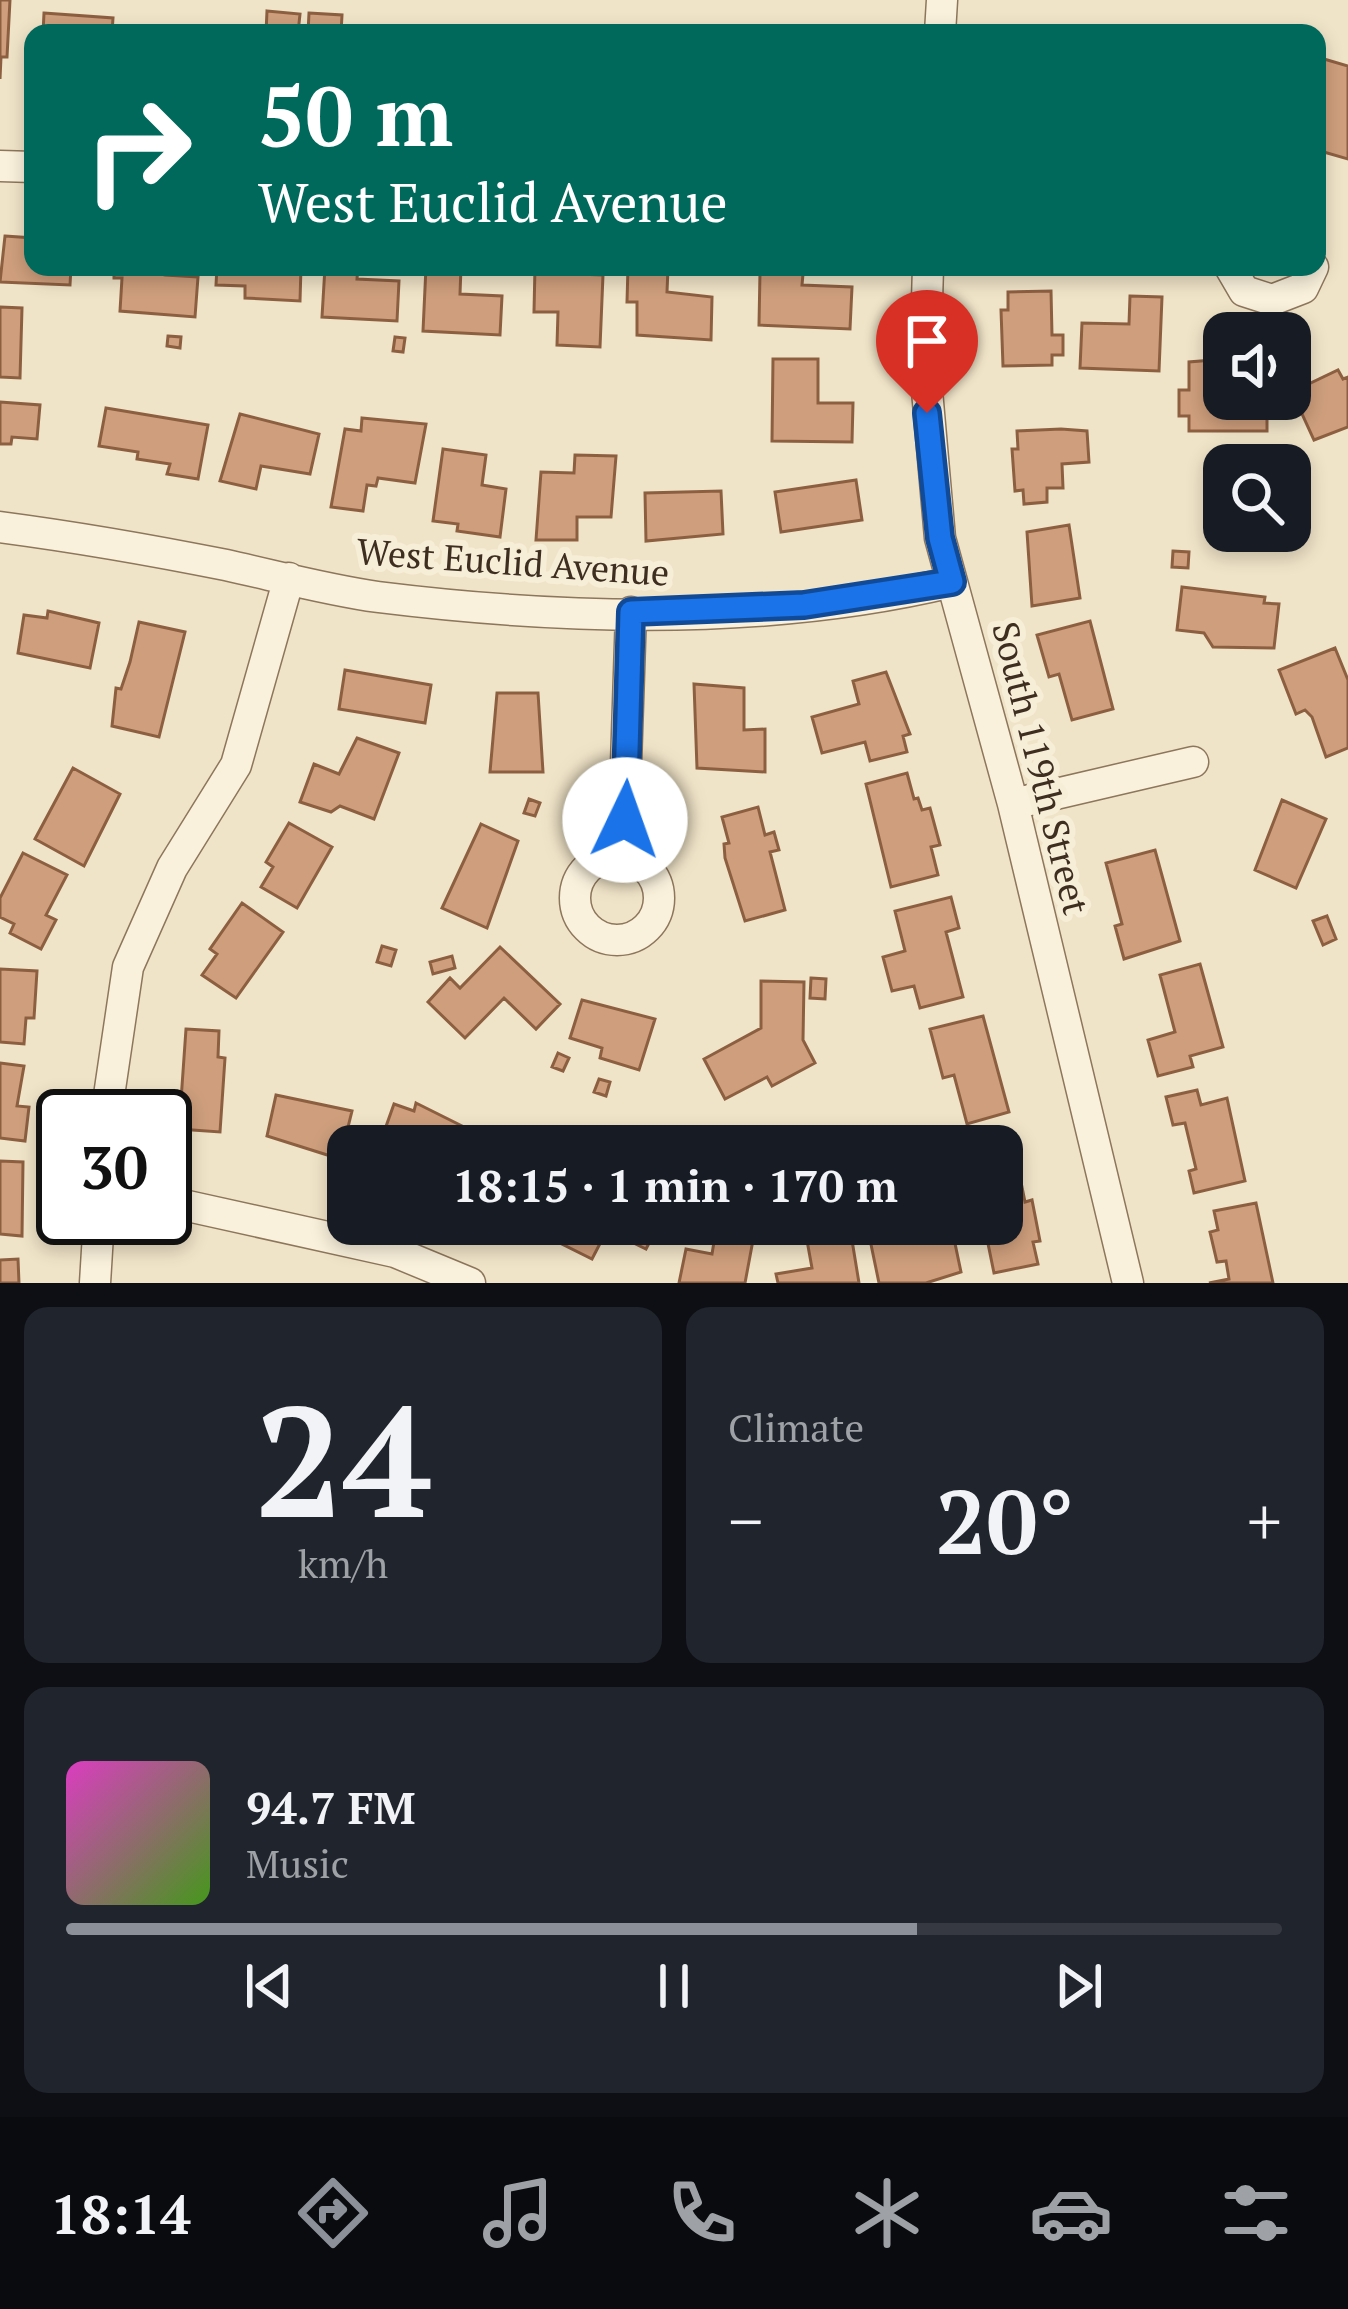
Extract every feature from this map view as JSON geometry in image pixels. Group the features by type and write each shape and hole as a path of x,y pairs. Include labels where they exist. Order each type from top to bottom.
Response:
{"street":[{"name":"South 119th Street","path":"928,276 925,368 930,458 952,582 1012,804 1128,1283"},
{"path":"1236,276 1244,291 1272,300 1303,288 1309,276"},
{"name":"West Euclid Avenue","path":"0,527 119,543 375,596 631,612 804,605 952,582"},
{"path":"110,1089 128,967 142,928 236,765 289,578"},
{"path":"623,856 631,612"},
{"path":"1012,804 1193,762"},
{"path":"192,1207 395,1252 470,1283"},
{"path":"95,1283 97,1245"}],"building":[{"path":"0,0 10,0 7,57 1,57 0,79"},
{"path":"267,11 300,14 299,24 266,24"},
{"path":"44,13 113,18 113,24 43,24"},
{"path":"309,13 342,15 342,24 308,24"},
{"path":"1326,60 1348,66 1348,159 1326,153"},
{"path":"5,236 24,237 24,276 70,276 70,285 0,282"},
{"path":"216,276 301,276 300,301 245,298 245,286 216,285"},
{"path":"324,276 399,281 397,321 322,317"},
{"path":"426,276 461,276 460,294 502,296 500,335 423,331"},
{"path":"535,276 603,276 600,347 557,345 558,312 534,312"},
{"path":"628,276 668,276 667,292 712,297 711,340 637,335 637,302 627,302"},
{"path":"760,276 803,276 802,285 852,287 850,329 759,325"},
{"path":"198,277 195,317 120,311 122,278 114,278"},
{"path":"1051,291 1052,335 1063,335 1063,355 1052,355 1052,365 1003,366 1001,310 1008,310 1008,292"},
{"path":"1130,296 1162,297 1159,371 1080,368 1082,323 1129,324"},
{"path":"0,307 22,308 20,378 0,377"},
{"path":"168,336 181,337 180,348 167,346"},
{"path":"395,337 405,338 403,352 393,351"},
{"path":"773,359 818,359 818,403 853,403 852,442 772,441"},
{"path":"1203,361 1203,420 1267,420 1267,431 1189,431 1189,416 1179,416 1179,390 1189,390 1189,362"},
{"path":"1338,370 1343,379 1348,377 1348,427 1314,440 1305,420 1311,420 1311,383"},
{"path":"0,402 40,405 37,439 12,437 11,444 0,444"},
{"path":"106,408 208,425 198,479 167,474 170,464 137,459 138,452 99,446"},
{"path":"240,414 319,434 310,474 261,466 256,489 220,481"},
{"path":"362,418 426,424 415,483 378,478 376,486 367,485 363,511 331,507 345,429 361,431"},
{"path":"1017,431 1087,431 1089,462 1062,464 1063,488 1047,488 1047,502 1024,504 1023,490 1015,491 1012,449 1018,449"},
{"path":"443,449 486,455 482,485 506,489 500,537 457,531 458,524 433,521"},
{"path":"575,455 616,456 611,517 577,517 577,540 536,540 541,472 574,473"},
{"path":"856,480 862,520 781,532 775,492"},
{"path":"721,491 723,534 646,541 645,493"},
{"path":"1069,525 1080,598 1032,606 1027,532"},
{"path":"1173,551 1189,552 1188,568 1172,567"},
{"path":"1182,587 1265,597 1264,603 1279,604 1274,648 1213,647 1204,633 1177,630"},
{"path":"48,611 99,623 90,668 18,653 24,615 47,618"},
{"path":"1090,621 1113,709 1072,720 1059,674 1049,677 1037,635"},
{"path":"139,622 185,632 159,737 112,726 116,688 121,689"},
{"path":"1335,648 1348,680 1348,748 1326,757 1312,717 1305,710 1296,714 1279,670"},
{"path":"345,670 431,685 425,723 339,709"},
{"path":"886,672 910,734 903,736 907,752 870,761 865,742 822,753 812,717 859,704 853,681"},
{"path":"694,684 744,688 744,730 765,729 765,772 697,768"},
{"path":"497,693 538,693 543,772 490,772"},
{"path":"357,738 399,753 374,819 340,806 331,812 300,802 314,764 339,774"},
{"path":"73,768 120,794 84,866 35,839"},
{"path":"907,773 914,799 918,798 922,810 930,808 940,845 931,847 938,875 891,887 866,784"},
{"path":"529,799 540,803 535,816 524,813"},
{"path":"1282,800 1326,819 1296,888 1255,870"},
{"path":"758,807 765,835 774,832 779,850 770,852 785,910 745,921 725,858 724,844 729,843 722,817"},
{"path":"289,823 332,847 297,908 261,887 273,867 266,862"},
{"path":"481,824 518,841 487,928 442,908"},
{"path":"1155,850 1180,941 1124,959 1115,926 1122,924 1106,863"},
{"path":"23,853 67,875 46,915 56,920 41,949 10,933 14,924 0,917 0,898"},
{"path":"951,897 959,928 946,932 963,997 920,1008 914,986 892,991 883,957 905,951 895,911"},
{"path":"242,903 283,932 236,998 202,975 217,954 210,949"},
{"path":"1327,916 1336,939 1323,945 1313,921"},
{"path":"382,946 396,950 391,966 377,962"},
{"path":"500,947 560,1004 536,1029 504,998 465,1038 428,1002 450,978 460,988"},
{"path":"452,956 455,968 433,974 430,962"},
{"path":"1200,964 1223,1047 1190,1056 1193,1067 1158,1076 1148,1040 1175,1032 1160,975"},
{"path":"0,969 37,971 34,1018 26,1018 24,1044 0,1042"},
{"path":"811,978 826,979 825,999 810,998"},
{"path":"761,981 804,982 803,1040 815,1063 772,1086 767,1077 725,1099 704,1059 761,1028"},
{"path":"582,1000 655,1019 639,1070 600,1058 602,1048 570,1038"},
{"path":"983,1016 1009,1112 967,1124 954,1075 943,1078 930,1029"},
{"path":"186,1029 219,1031 218,1057 225,1058 220,1132 192,1130 192,1089 182,1089"},
{"path":"558,1053 569,1058 563,1071 552,1067"},
{"path":"0,1063 24,1066 17,1106 29,1107 25,1141 0,1138"},
{"path":"599,1079 610,1082 606,1096 594,1092"},
{"path":"1197,1090 1201,1105 1227,1098 1245,1181 1194,1193 1189,1171 1196,1169 1185,1123 1173,1125 1166,1097"},
{"path":"276,1095 352,1111 348,1125 327,1125 327,1155 267,1136"},
{"path":"416,1103 460,1125 386,1125 394,1104 414,1111"},
{"path":"0,1161 23,1162 22,1236 0,1234"},
{"path":"1023,1192 1025,1202 1032,1200 1040,1241 1033,1242 1038,1264 994,1273 988,1245 1023,1245"},
{"path":"1256,1203 1273,1283 1209,1283 1229,1279 1226,1261 1217,1262 1210,1232 1218,1230 1214,1211"},
{"path":"564,1245 599,1245 592,1259"},
{"path":"714,1245 752,1245 745,1283 679,1283 686,1249 712,1254"},
{"path":"808,1245 853,1245 859,1283 778,1283 776,1274 812,1268"},
{"path":"871,1245 955,1245 961,1272 926,1283 879,1283"},
{"path":"18,1259 19,1283 0,1283 0,1260"}],"route":[{"path":"625,820 631,612 676,614 804,605 952,582 940,538 927,413"}]}
